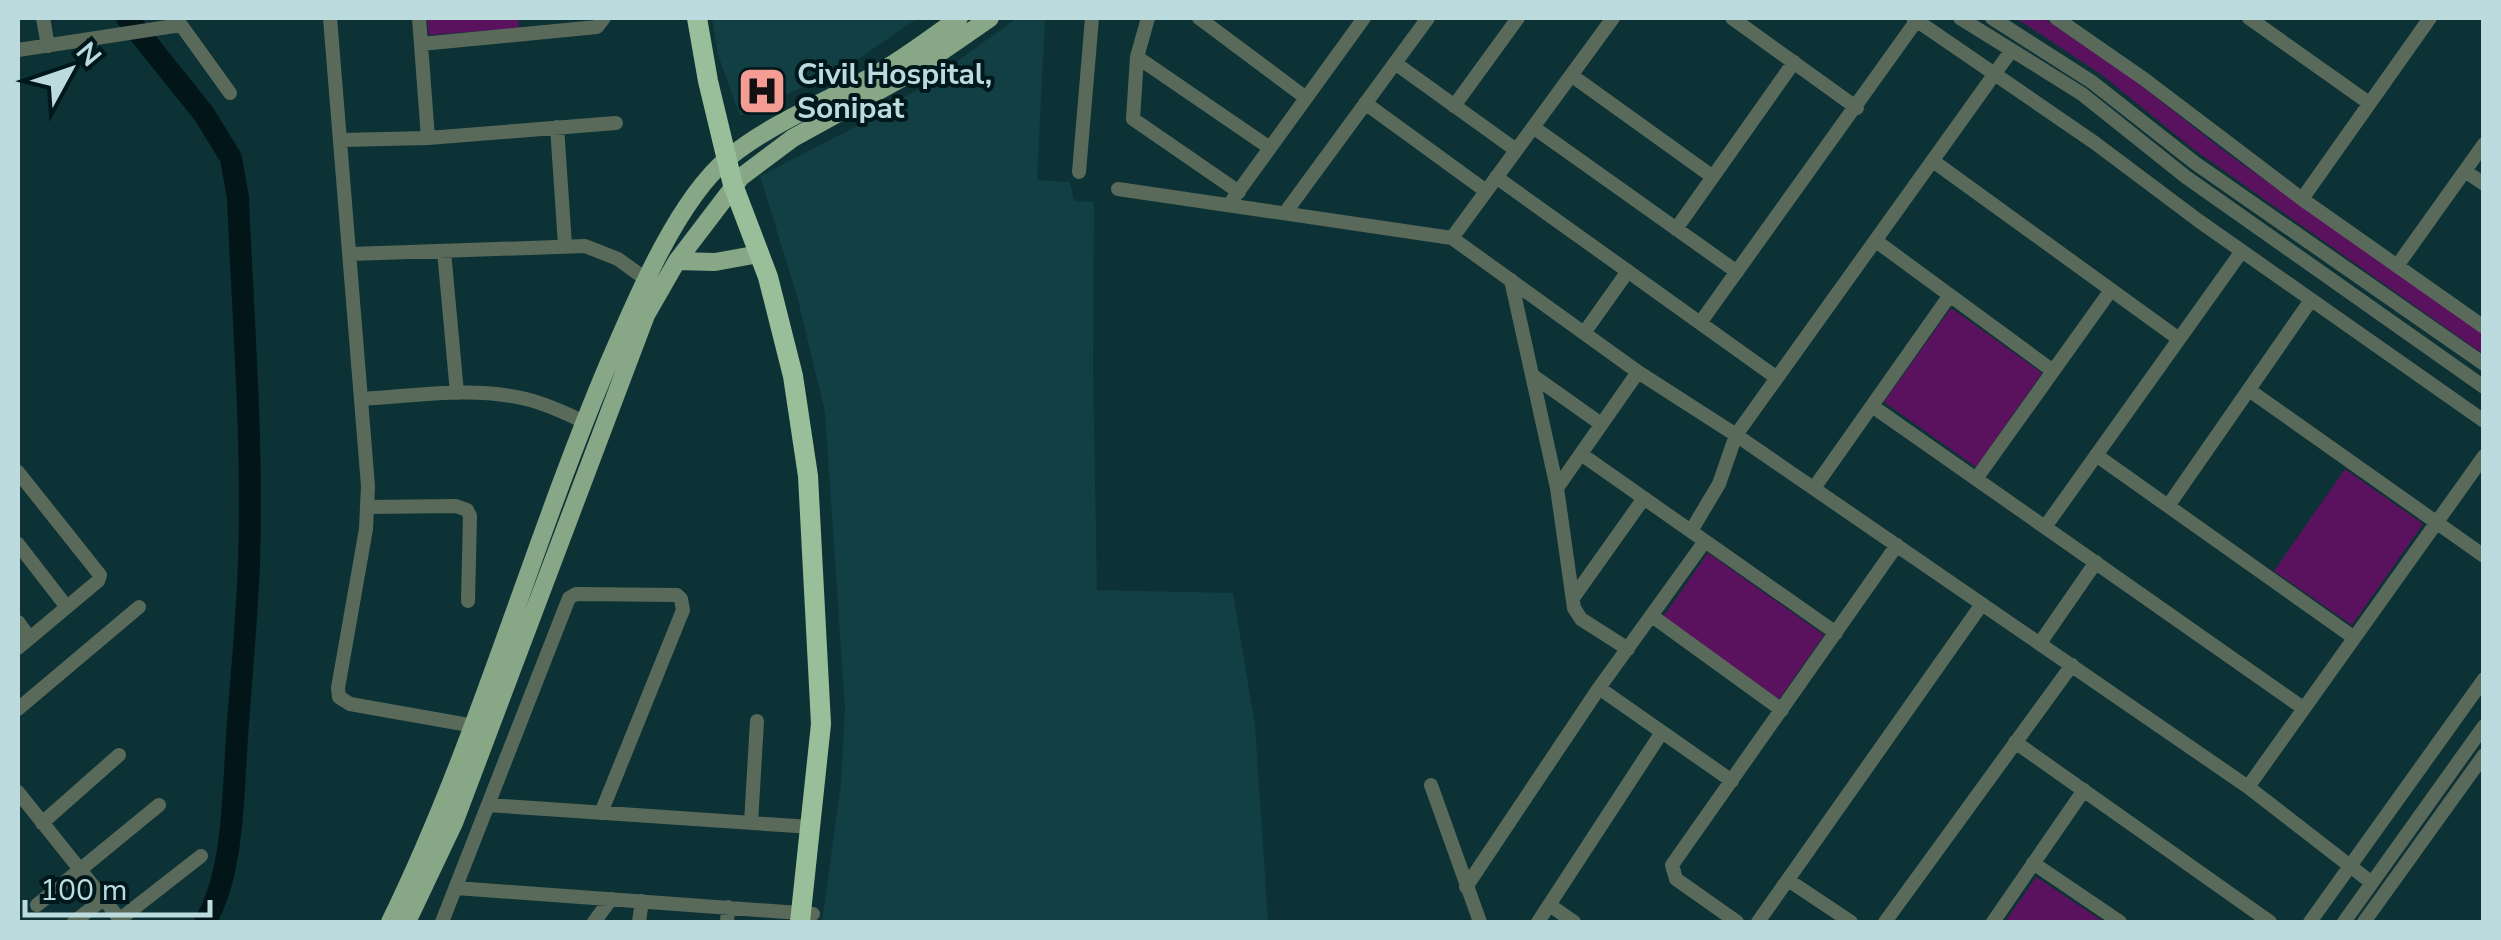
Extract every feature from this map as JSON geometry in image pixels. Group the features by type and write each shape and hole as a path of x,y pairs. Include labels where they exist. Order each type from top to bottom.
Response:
{"highway":[{"path":"697,18 708,81 793,376 808,476 822,724 811,827 812,882"},
{"path":"737,181 780,274 805,373 820,474 834,724 807,918"}],"main road":[{"path":"406,922 454,823 646,315 670,235 728,152 888,68 959,18"},
{"path":"390,922 436,818 584,422 654,284 677,261 737,181 793,138 909,74 990,18"},
{"path":"677,261 715,262 760,254"}],"street":[{"path":"43,18 48,46"},
{"path":"330,18 368,507 339,697 350,704 490,728"},
{"path":"419,18 428,138"},
{"path":"421,44 597,27 604,18"},
{"path":"1079,172 1092,18"},
{"path":"1148,18 1137,56 1133,119 1238,192"},
{"path":"1200,18 1306,98"},
{"path":"1229,205 1364,18"},
{"path":"1285,214 1428,18"},
{"path":"1454,106 1518,18"},
{"path":"1452,238 1613,18"},
{"path":"1732,18 1857,108"},
{"path":"1960,18 2082,94 2186,177 2484,387"},
{"path":"2056,18 2484,327"},
{"path":"2248,18 2370,103"},
{"path":"1700,323 1857,108 1915,19 2484,421"},
{"path":"1987,36 1995,19 2092,82 2195,164 2484,364"},
{"path":"2302,199 2426,19"},
{"path":"18,50 154,30 178,21 230,93"},
{"path":"1691,531 1719,484 1736,434 2011,50"},
{"path":"1137,56 1270,148"},
{"path":"1395,62 1516,150"},
{"path":"1676,229 1794,62"},
{"path":"1571,75 1713,177"},
{"path":"1365,104 1486,191"},
{"path":"341,140 428,138 616,122"},
{"path":"556,127 565,245"},
{"path":"1533,127 1738,272"},
{"path":"2397,266 2484,144"},
{"path":"1933,161 2179,339"},
{"path":"2465,171 2484,184"},
{"path":"1496,178 1777,378"},
{"path":"1118,189 1452,238 1638,372 1736,434 2248,787 2372,882"},
{"path":"1876,240 2053,371"},
{"path":"351,254 565,245 601,250 654,284"},
{"path":"2045,527 2242,251"},
{"path":"444,252 457,393"},
{"path":"1584,333 1628,271"},
{"path":"1511,280 1556,488 1574,608 1581,618 1628,649"},
{"path":"1976,479 2111,290"},
{"path":"1814,488 1950,295"},
{"path":"2168,506 2311,300"},
{"path":"1556,488 1638,372"},
{"path":"1532,375 1601,424"},
{"path":"2249,390 2484,556"},
{"path":"361,399 457,393 525,398 584,422"},
{"path":"1872,406 2303,708"},
{"path":"1581,454 1836,633"},
{"path":"2096,455 2353,637"},
{"path":"2248,787 2484,456"},
{"path":"18,622 23,642 98,582 100,575 19,478"},
{"path":"1573,598 1644,498"},
{"path":"368,507 456,506 467,510 468,602"},
{"path":"1466,888 1600,688 1705,542"},
{"path":"18,544 66,606"},
{"path":"1738,922 1676,879 1672,865 1897,546"},
{"path":"2040,643 2096,562"},
{"path":"442,922 569,598 576,594 677,595 683,610 601,812"},
{"path":"1758,922 1982,604"},
{"path":"18,708 139,607"},
{"path":"1652,616 1782,710"},
{"path":"1885,922 2072,665"},
{"path":"2310,922 2484,679"},
{"path":"1600,688 1732,781"},
{"path":"751,823 757,721"},
{"path":"2344,922 2484,726"},
{"path":"1538,922 1662,732"},
{"path":"2015,742 2270,922"},
{"path":"42,823 119,754"},
{"path":"2364,922 2484,754"},
{"path":"1431,785 1480,922"},
{"path":"1993,922 2084,790"},
{"path":"18,792 121,921 201,856"},
{"path":"37,906 159,805"},
{"path":"488,805 811,827"},
{"path":"2034,863 2120,922"},
{"path":"1788,880 1851,922"},
{"path":"456,888 642,901 728,915 807,918"},
{"path":"594,922 610,899"},
{"path":"74,922 102,900"},
{"path":"639,922 642,901"},
{"path":"1551,906 1574,922"}],"shaded area":[{"path":"427,18 518,18 519,28 429,35"},
{"name":"Civil Hospital, Sonipat","path":"712,18 918,18 848,66 740,116 718,55"},
{"path":"1017,18 1045,18 1037,180 1070,182 1074,201 1094,202 1097,590 1233,593 1255,726 1268,922 822,922 841,784 845,709 825,412 797,296 760,176 855,127 923,86"},
{"path":"2016,18 2043,18 2121,70 2228,154 2483,334 2483,354 2192,148 2102,75"},
{"path":"1951,308 2042,373 1976,467 1884,402"},
{"path":"2345,469 2423,524 2352,625 2274,571"},
{"path":"1708,553 1824,635 1779,699 1663,617"},
{"path":"2036,877 2104,922 2005,922"}],"waterway":[{"path":"127,18 204,114 231,158 238,198 249,426 248,584 227,857 215,903 205,922"}],"place":[{"name":"Civil Hospital, Sonipat","path":"762,91"}]}
